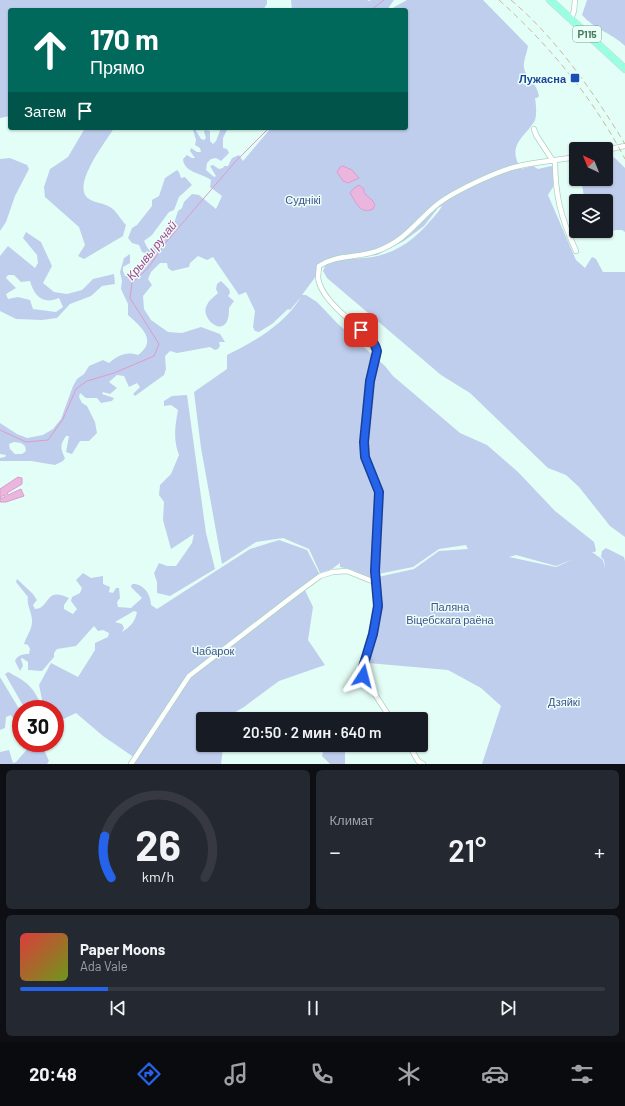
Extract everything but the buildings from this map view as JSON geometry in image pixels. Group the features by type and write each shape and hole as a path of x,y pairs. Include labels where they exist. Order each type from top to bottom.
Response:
{"main road":[{"name":"Р115","path":"550,0 625,69"}],"street":[{"path":"571,19 574,11 574,0"},
{"path":"534,129 536,135 554,161 555,184 559,206 564,225 576,251"},
{"path":"613,149 625,146"},
{"path":"386,712 363,676 363,667 373,634 378,606 375,571 379,492 365,457 364,442 370,381 377,351 376,346 370,338 344,315 321,288 318,278 319,266 324,262 346,256 377,251 403,238 438,204 495,174 518,166 569,158"},
{"path":"131,764 189,676 320,576 333,572 347,571 377,583"},
{"path":"413,752 418,761 423,764"}],"green space":[{"path":"0,0 267,0 267,4 264,8 8,8 8,116 0,118"},
{"path":"291,0 394,0 388,8 292,8"},
{"path":"407,0 483,0 528,46 524,68 526,74 536,87 539,96 535,98 535,120 516,147 515,153 517,160 521,169 533,166 538,169 551,166 553,167 553,187 548,195 576,260 585,268 592,257 596,259 603,272 625,272 625,537 610,526 579,487 566,475 548,468 470,393 441,375 327,278 323,271 325,266 302,295 306,295 317,302 338,324 385,366 393,376 460,433 487,445 518,472 555,511 594,542 596,550 595,552 592,552 603,560 605,569 604,560 601,557 602,551 606,548 624,557 625,764 482,764 501,706 481,688 448,670 368,663 381,610 380,588 353,570 340,567 340,563 332,569 320,573 309,549 283,538 256,542 222,564 201,448 194,392 227,369 227,355 258,338 277,324 294,307 301,297 290,310 288,309 272,324 259,332 255,331 253,327 255,311 246,292 239,295 213,257 207,260 198,256 190,263 189,267 172,271 168,268 167,263 160,263 151,272 148,279 152,285 143,296 144,309 151,320 168,332 182,333 201,327 220,334 225,342 219,342 220,346 215,350 210,347 177,353 170,351 165,356 166,369 164,375 135,396 133,394 140,387 137,383 129,387 124,376 117,375 109,382 117,388 110,394 103,392 102,394 114,398 112,401 101,403 97,398 86,398 80,393 79,397 82,403 87,406 95,422 97,433 89,441 80,441 72,454 66,452 69,436 66,436 61,447 65,458 63,461 55,465 31,461 0,461 0,458 5,457 6,455 0,454 0,423 17,434 27,438 43,435 53,429 61,419 73,386 77,379 84,374 89,366 103,360 109,363 119,356 130,353 138,355 147,344 147,339 142,329 128,315 128,304 121,289 122,281 120,272 124,258 130,254 130,263 123,267 125,276 134,274 150,255 142,252 139,245 132,243 128,238 132,228 137,225 152,206 152,200 159,196 165,178 177,170 181,178 185,177 192,185 179,197 174,210 169,212 152,235 144,241 148,249 155,246 166,230 174,223 178,211 192,194 199,195 216,209 222,196 210,187 211,180 190,170 184,164 183,159 187,155 195,158 190,151 191,148 197,152 201,152 200,148 195,145 196,140 193,130 196,130 201,139 204,140 206,138 204,132 205,130 210,131 210,141 213,144 216,141 220,130 227,130 223,138 223,148 227,149 229,153 221,161 216,158 211,159 207,163 206,170 214,177 216,176 210,166 213,165 219,169 223,168 224,166 228,166 232,158 239,155 243,161 269,130 408,130 408,8 393,8","holes":["442,206 423,230 404,245 372,257 347,258 377,255 404,241 424,226 438,208","14,442 21,443 25,446 26,451 22,454 15,454 10,449 9,444","466,545 468,549 439,551 414,569 378,577 378,574 413,567 439,549","516,555 556,566 574,559 556,567 509,557"]},
{"path":"587,0 625,0 625,46 592,24 582,15"},
{"path":"84,130 113,130 91,164 86,175 84,193 89,199 112,208 126,225 123,236 84,259 78,256 85,245 79,227 45,197 44,187 50,169 68,157"},
{"path":"613,157 615,158 625,168 625,232 622,230 613,231 613,194 584,194 582,186 613,186"},
{"path":"10,158 27,165 29,169 15,196 6,222 0,231 0,159"},
{"path":"26,232 41,242 52,266 43,283 54,292 67,294 82,290 93,279 114,274 115,284 102,286 91,296 70,304 57,318 42,320 16,319 0,311 0,256 8,246 35,268 38,263 37,255 23,238","holes":["8,275 14,275 21,282 30,281 34,291 40,298 44,300 59,298 63,307 56,312 33,309 30,300 18,297 8,299 6,294 16,288 6,278"]},
{"path":"221,281 229,289 230,293 228,296 234,301 229,308 228,319 225,325 220,327 210,322 205,311 209,302 218,293 216,289 217,284"},
{"path":"187,395 206,533 215,569 170,596 157,593 157,582 154,573 159,563 167,566 176,566 192,543 194,534 171,549 163,520 164,502 159,495 160,485 171,474 179,455 175,433 178,410 171,405 164,406 164,401 172,396"},
{"name":"Чабарок","path":"279,540 307,550 320,575 303,586 313,607 308,640 325,665 279,681 236,712 196,712 196,752 222,752 221,764 132,764 135,758 103,736 76,713 64,719 64,700 42,700 39,685 51,663 78,677 95,650 95,643 108,637 109,633 103,630 98,631 94,626 76,646 57,649 54,653 54,657 42,671 28,670 28,662 22,658 23,666 20,671 15,661 20,655 29,654 30,649 28,645 24,644 31,629 32,616 28,603 28,597 16,582 17,579 33,594 37,600 33,605 35,609 44,605 51,596 61,595 69,598 64,605 64,609 73,614 77,609 71,601 72,597 80,593 82,588 76,580 83,573 91,578 103,576 103,584 110,587 109,592 113,593 116,588 119,588 120,598 117,602 118,607 131,608 142,598 131,587 132,584 136,584 140,585 146,590 150,597 151,605 157,609 250,549","holes":["134,611 137,612 132,624 122,632 124,628 122,624 115,622"]},
{"name":"Чабарок","path":"8,672 23,681 34,691 39,700 20,700 5,674"},
{"path":"0,677 14,700 12,700 12,717 11,715 6,717 5,728 0,730"},
{"path":"9,750 13,763 16,762 25,752 45,752 49,761 47,764 0,764 0,752"},
{"path":"323,752 345,752 345,764 330,764 322,756"}],"shaded area":[{"path":"343,166 352,170 359,178 348,183 343,181 337,172 340,167"},
{"path":"359,185 364,189 364,193 373,201 375,205 373,209 365,210 356,204 350,193"},
{"path":"18,477 22,478 22,484 7,493 8,495 21,489 24,496 6,502 0,502 0,499 5,497 4,495 0,498 0,489"}],"waterway":[{"name":"Крывы ручай","path":"374,8 384,0"},
{"name":"Крывы ручай","path":"0,430 26,442 48,440 63,419 76,389 87,381 114,373 154,356 159,344 130,298 132,283 148,268 167,241 235,162 267,130"}],"railway":[{"path":"499,0 553,54 585,94 625,159"},
{"path":"511,0 528,15 559,49 601,105 625,144"}],"place":[{"name":"Лужасна","path":"575,78"}],"route":[{"path":"361,330 370,338 376,346 377,351 367,402 364,442 365,457 379,492 375,571 378,606 373,634 363,667 363,676"}],"park label":[{"name":"Суднікі","path":"303,199"},
{"name":"Паляна Віцебскага раёна","path":"450,612"},
{"name":"Дзяйкі","path":"564,701"}]}
